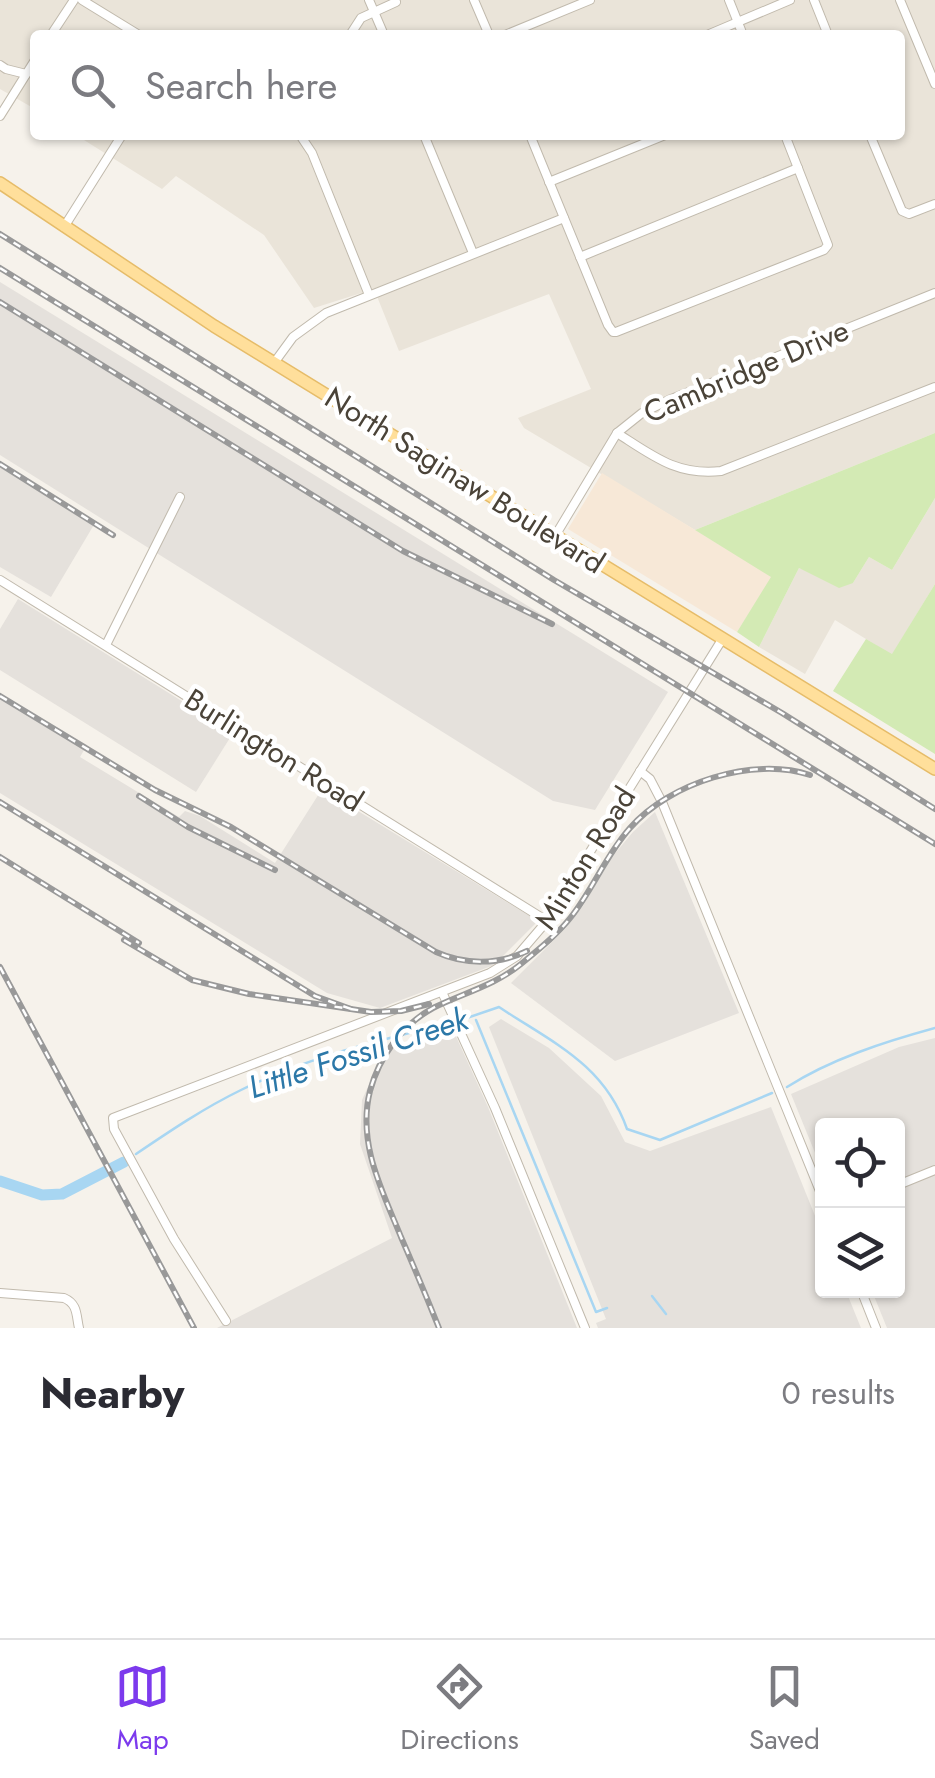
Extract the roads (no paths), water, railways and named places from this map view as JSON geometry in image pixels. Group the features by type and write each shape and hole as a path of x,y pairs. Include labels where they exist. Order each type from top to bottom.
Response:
{"main road":[{"name":"North Saginaw Boulevard","path":"0,183 274,363 935,769"}],"street":[{"path":"54,30 74,0"},
{"path":"82,0 131,30"},
{"path":"369,0 382,30"},
{"path":"474,0 486,30"},
{"path":"517,30 590,0"},
{"path":"730,0 741,30"},
{"path":"719,30 790,0"},
{"path":"814,0 826,30"},
{"path":"900,0 935,84"},
{"path":"353,30 361,18 396,2"},
{"path":"0,65 26,74"},
{"path":"0,116 30,68"},
{"path":"64,227 119,140"},
{"path":"303,140 369,295"},
{"path":"426,140 473,254"},
{"path":"532,140 613,332 824,250 828,245 787,140"},
{"path":"549,182 653,140"},
{"path":"872,140 905,214 935,204"},
{"path":"580,257 798,168"},
{"path":"274,363 293,337 334,309 564,218"},
{"name":"Cambridge Drive","path":"555,536 618,433 634,418 658,404 935,293"},
{"path":"618,433 667,465 695,472 721,471 935,387"},
{"path":"106,645 180,497"},
{"name":"Burlington Road","path":"0,580 547,921"},
{"name":"Minton Road","path":"226,1320 174,1239 112,1121 120,1114 504,965 547,921 723,638"},
{"path":"640,771 650,778 662,802 815,1179"},
{"path":"442,992 495,1108 585,1328"},
{"path":"905,1182 935,1170"},
{"path":"0,1292 72,1301 79,1328"},
{"path":"864,1298 876,1328"}],"waterway":[{"name":"Little Fossil Creek","path":"461,1020 499,1007 591,1071 617,1107 627,1129 660,1140 772,1093"},
{"path":"476,1020 596,1312 607,1308"},
{"name":"Little Fossil Creek","path":"136,1154 214,1104 266,1078 345,1050 453,1022"},
{"name":"Little Fossil Creek","path":"787,1087 858,1052 935,1028"},
{"name":"Little Fossil Creek","path":"0,1181 42,1195 62,1194 124,1162"},
{"path":"652,1296 666,1314"}],"railway":[{"path":"0,234 554,580 782,713 935,809"},
{"path":"0,268 935,844"},
{"path":"0,302 403,551 552,624"},
{"path":"0,464 113,535"},
{"path":"0,696 155,790 231,827 436,952 482,962 527,951"},
{"path":"439,1328 386,1202 369,1148 370,1091 386,1054 422,1015 500,978 547,942 566,924 630,828 667,798 689,786 738,772 788,770 810,775"},
{"path":"139,796 188,827 275,870"},
{"path":"0,802 315,996 351,1009"},
{"path":"0,857 139,943"},
{"path":"124,940 192,980 249,994 371,1012 401,1011 429,1004"},
{"path":"0,967 194,1328"}]}
